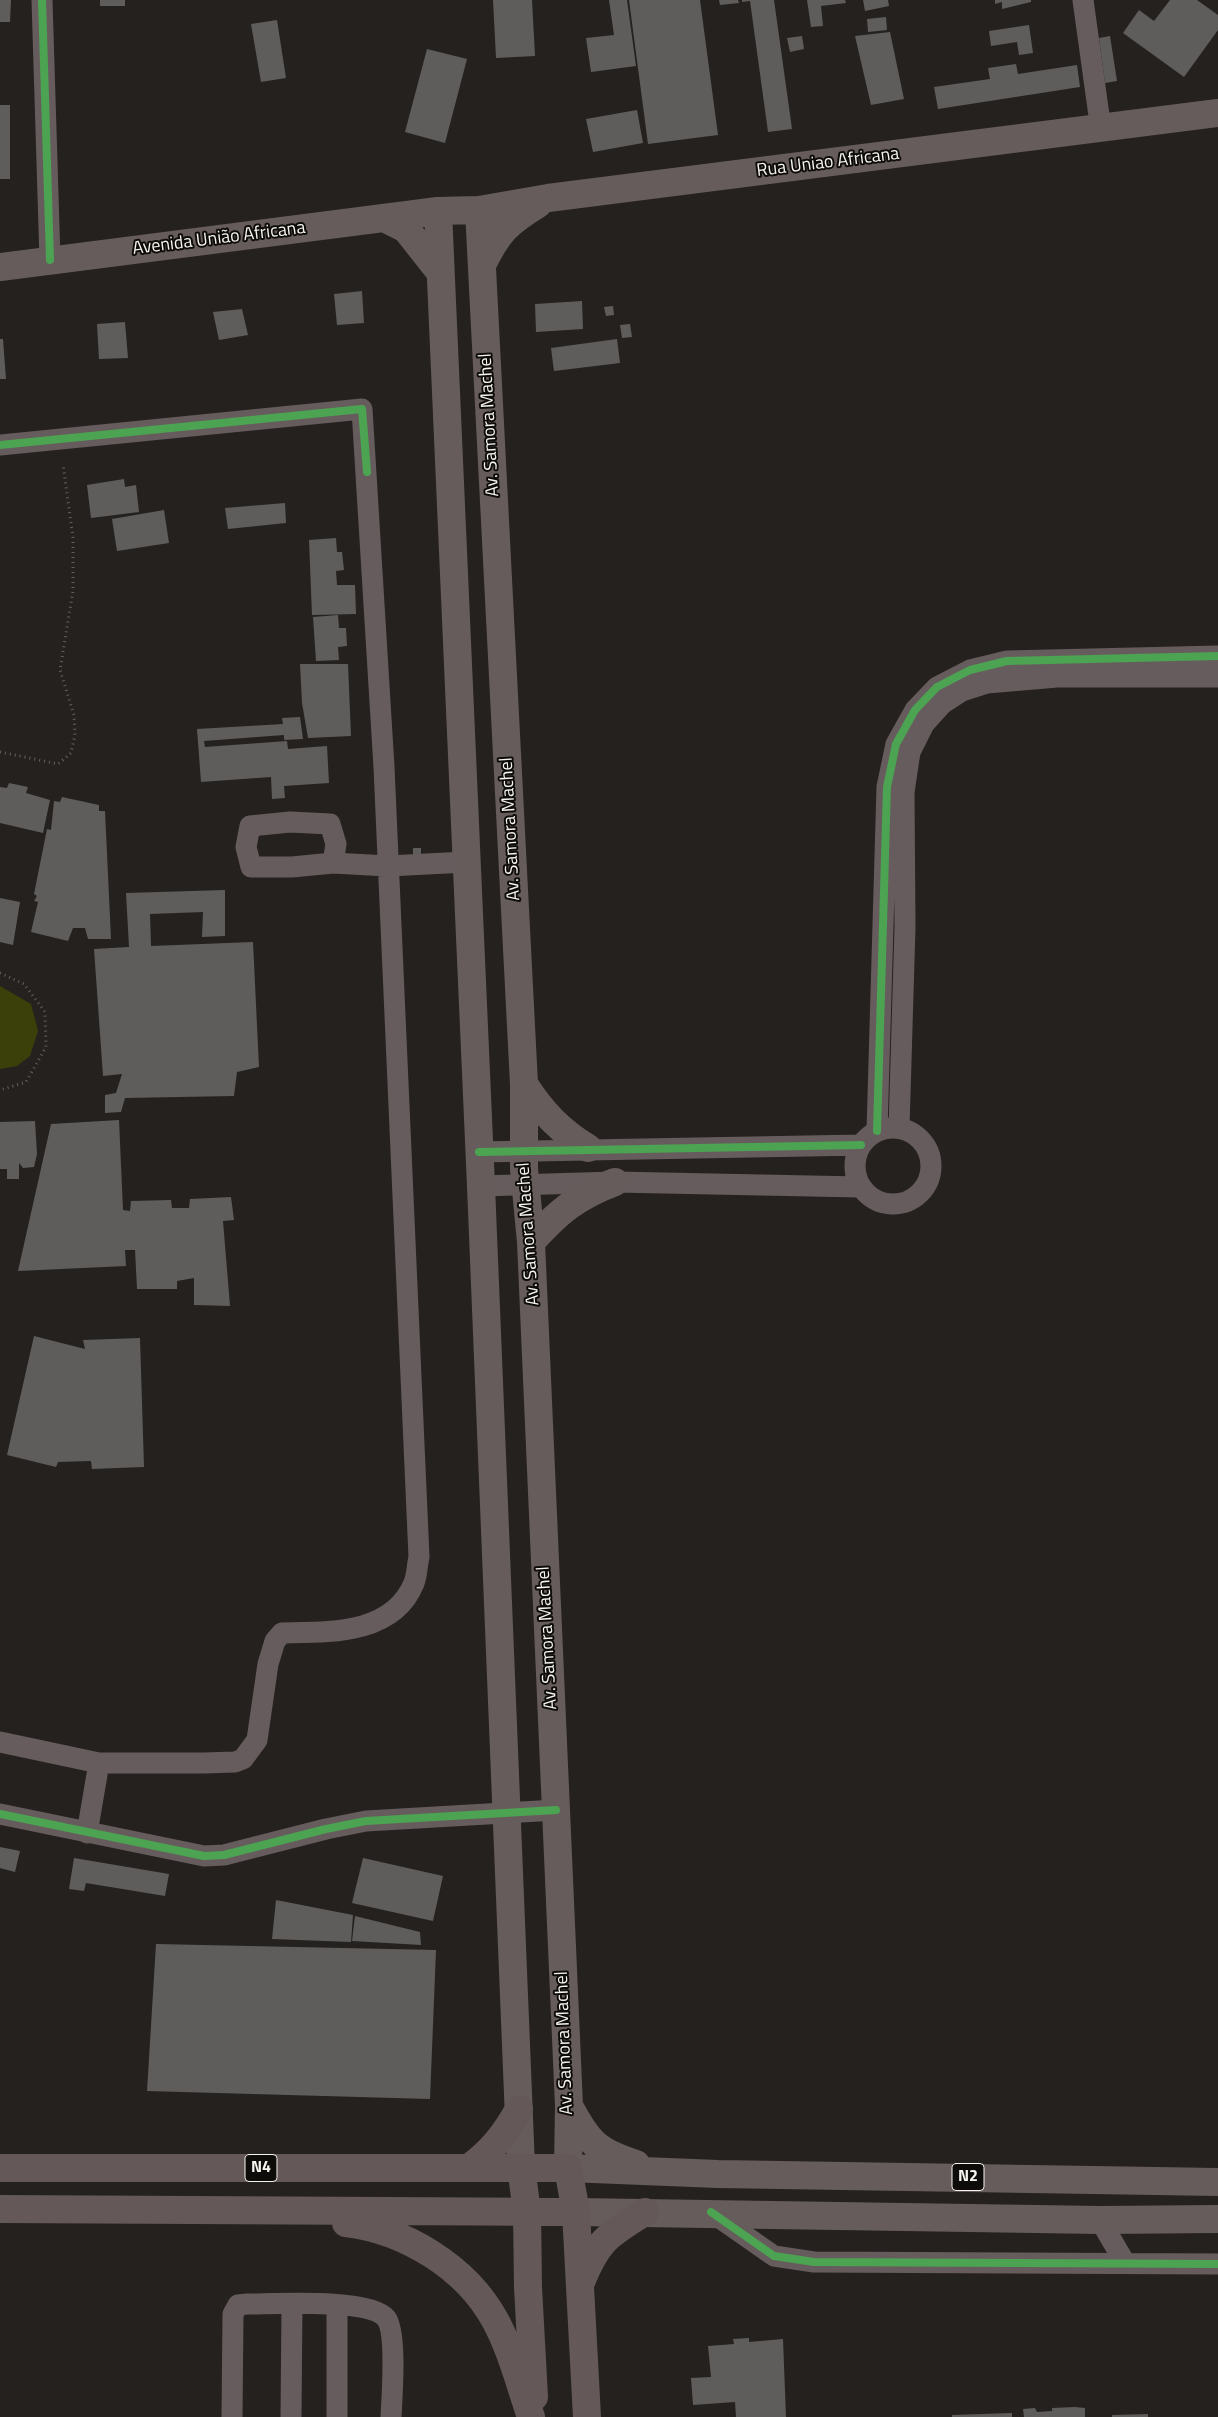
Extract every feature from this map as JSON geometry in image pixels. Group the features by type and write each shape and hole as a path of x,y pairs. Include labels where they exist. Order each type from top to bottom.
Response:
{"highway":[{"path":"470,2167 486,2155 498,2142 519,2109"},
{"path":"521,2167 527,2212 533,2417"},
{"name":"N4","path":"0,2168 568,2168"},
{"path":"568,2168 576,2212 587,2417"},
{"path":"0,2209 576,2212"},
{"path":"233,2211 359,2225 410,2241 434,2255 457,2273 483,2300 492,2314 533,2417"},
{"path":"580,2284 592,2254 604,2240 645,2212"}],"main road":[{"name":"Rua Uniao Africana","path":"438,211 480,210 548,198 1101,130 1218,113"},
{"path":"482,266 495,239 512,220 548,198"},
{"name":"Av. Samora Machel","path":"480,210 524,1084 524,1152 530,1242 569,2106 568,2168"},
{"path":"438,211 481,1186 521,2167"},
{"name":"Avenida União Africana","path":"0,267 438,211"},
{"path":"384,218 406,229 440,272"},
{"path":"524,1084 552,1122 588,1148"},
{"path":"530,1242 550,1220 571,1203 588,1192 615,1182"},
{"path":"569,2106 585,2134 597,2147 616,2158 656,2170"},
{"name":"N2","path":"568,2168 656,2170 718,2174 1218,2182"},
{"name":"N2","path":"576,2212 711,2212 1100,2220 1218,2219"}],"street":[{"path":"42,0 50,260"},
{"path":"1083,0 1101,130"},
{"path":"0,445 362,408 388,866 418,1557 414,1583 397,1610 374,1623 330,1632 282,1633 278,1636 268,1664 257,1740 243,1759 235,1762 204,1763 98,1763 0,1742"},
{"path":"877,1131 887,787 896,744 914,710 937,687 970,670 1007,661 1218,656"},
{"path":"899,1128 905,927 904,792 910,752 924,724 942,704 962,691 987,683 1058,677 1218,677"},
{"path":"333,863 388,866 466,862"},
{"path":"899,1128 918,1137 930,1155 930,1177 918,1195 898,1204 877,1201 860,1186 854,1166 861,1145 877,1131 899,1128"},
{"path":"479,1152 524,1152 588,1148 861,1145"},
{"path":"481,1186 615,1182 860,1186"},
{"path":"87,1833 98,1763"},
{"path":"0,1814 204,1856 224,1855 326,1828 366,1821 556,1810"},
{"path":"711,2212 774,2256 814,2262 1125,2262 1218,2264"},
{"path":"1100,2220 1125,2262"},
{"path":"292,2304 292,2417"},
{"path":"232,2417 233,2314 238,2305 292,2304 371,2308 386,2318 392,2335 392,2417"},
{"path":"337,2305 337,2417"}],"path":[{"path":"0,752 58,764 71,753 75,735 74,715 60,670 74,590 73,538 68,514 63,464"},
{"path":"0,973 24,984 45,1012 46,1047 26,1082 0,1090"}],"green space":[{"path":"0,986 31,1004 38,1031 30,1056 17,1066 0,1069"}],"building":[{"path":"0,0 11,0 10,22 0,22"},
{"path":"100,0 125,0 125,6 100,6"},
{"path":"493,0 532,0 535,56 496,58"},
{"path":"609,0 627,0 636,66 591,72 586,38 614,35"},
{"path":"629,0 700,0 718,135 648,144"},
{"path":"719,0 738,0 739,3 720,5"},
{"path":"742,0 774,0 792,129 768,132 750,1 742,2"},
{"path":"807,0 845,0 846,3 821,6 823,26 811,27"},
{"path":"863,0 888,0 889,6 865,11"},
{"path":"995,0 1031,0 1031,2 1002,9 1002,2 995,4"},
{"path":"1170,0 1197,0 1218,15 1218,30 1184,77 1123,33 1139,10 1154,21"},
{"path":"886,17 887,30 868,32 867,19"},
{"path":"277,20 286,78 261,82 251,24"},
{"path":"1029,25 1033,53 1019,55 1017,42 991,46 989,31"},
{"path":"890,32 904,99 871,105 855,36"},
{"path":"802,36 804,49 790,52 787,38"},
{"path":"1110,36 1117,81 1105,83 1099,38"},
{"path":"427,49 467,59 445,143 405,132"},
{"path":"1016,64 1018,74 1077,65 1080,87 938,109 934,87 990,79 988,68"},
{"path":"0,105 10,105 10,179 0,179"},
{"path":"637,110 643,143 593,152 586,119"},
{"path":"362,291 364,323 337,325 334,294"},
{"path":"582,301 583,329 536,332 535,304"},
{"path":"613,306 614,315 606,316 604,307"},
{"path":"242,309 248,335 219,340 213,312"},
{"path":"125,322 128,358 99,359 97,324"},
{"path":"630,324 632,337 622,338 620,325"},
{"path":"0,339 3,339 6,379 0,379"},
{"path":"617,339 620,363 554,371 551,348"},
{"path":"124,479 125,487 136,485 139,512 91,518 87,485"},
{"path":"285,503 286,523 228,529 225,508"},
{"path":"164,510 169,543 117,551 112,519"},
{"path":"336,538 337,552 342,552 344,570 336,571 337,585 355,585 356,614 312,615 309,540"},
{"path":"338,615 339,628 346,628 347,646 338,647 339,660 316,661 313,617"},
{"path":"300,664 348,664 351,736 308,738 302,703"},
{"path":"300,717 303,739 284,740 284,735 204,741 205,747 287,741 288,749 327,746 329,783 284,786 285,798 272,799 271,777 201,782 197,729 283,724 282,718"},
{"path":"9,783 28,787 26,793 50,800 43,833 0,823 0,787 7,788"},
{"path":"62,797 99,805 99,811 105,811 111,939 88,939 85,928 73,928 68,941 31,932 38,902 34,901 37,896 34,894 47,829 51,830 54,801 60,802"},
{"path":"413,848 421,848 421,856 413,857"},
{"path":"225,890 225,936 202,937 203,912 150,914 151,946 253,942 259,1067 237,1072 234,1096 125,1098 121,1112 105,1113 105,1095 116,1093 122,1074 103,1076 94,949 129,947 126,893"},
{"path":"0,898 20,902 13,945 0,942"},
{"path":"119,1120 123,1210 130,1211 131,1201 171,1200 172,1208 189,1208 190,1199 231,1197 234,1220 223,1221 230,1306 194,1305 194,1278 177,1281 177,1289 137,1289 135,1250 125,1250 126,1266 18,1271 51,1124"},
{"path":"35,1121 37,1154 34,1167 23,1168 19,1163 19,1179 7,1179 7,1169 0,1169 0,1122"},
{"path":"34,1336 85,1349 83,1340 140,1338 144,1467 92,1469 91,1461 58,1462 56,1467 7,1455"},
{"path":"0,1847 20,1851 15,1872 0,1868"},
{"path":"74,1858 169,1874 165,1896 86,1883 84,1891 69,1889"},
{"path":"363,1858 443,1876 433,1921 352,1903"},
{"path":"276,1900 353,1915 351,1942 272,1939"},
{"path":"355,1916 420,1932 421,1945 352,1941"},
{"path":"156,1944 436,1950 430,2099 147,2091"},
{"path":"749,2338 749,2342 783,2339 786,2417 736,2417 735,2402 693,2405 691,2378 711,2377 708,2346 734,2344 733,2339"},
{"path":"1035,2408 1037,2412 1052,2411 1052,2408 1085,2408 1085,2417 1024,2417 1023,2409"},
{"path":"1012,2413 1012,2417 952,2417 952,2415"},
{"path":"1148,2414 1148,2417 1112,2417 1112,2415"}],"cycle path":[{"path":"42,0 50,260"},
{"path":"0,445 362,409 367,472"},
{"path":"877,1131 887,787 896,744 915,710 937,687 970,670 1007,661 1218,656"},
{"path":"479,1152 861,1145"},
{"path":"0,1814 204,1856 224,1855 326,1829 366,1821 556,1810"},
{"path":"711,2212 774,2256 814,2262 1218,2264"}]}
